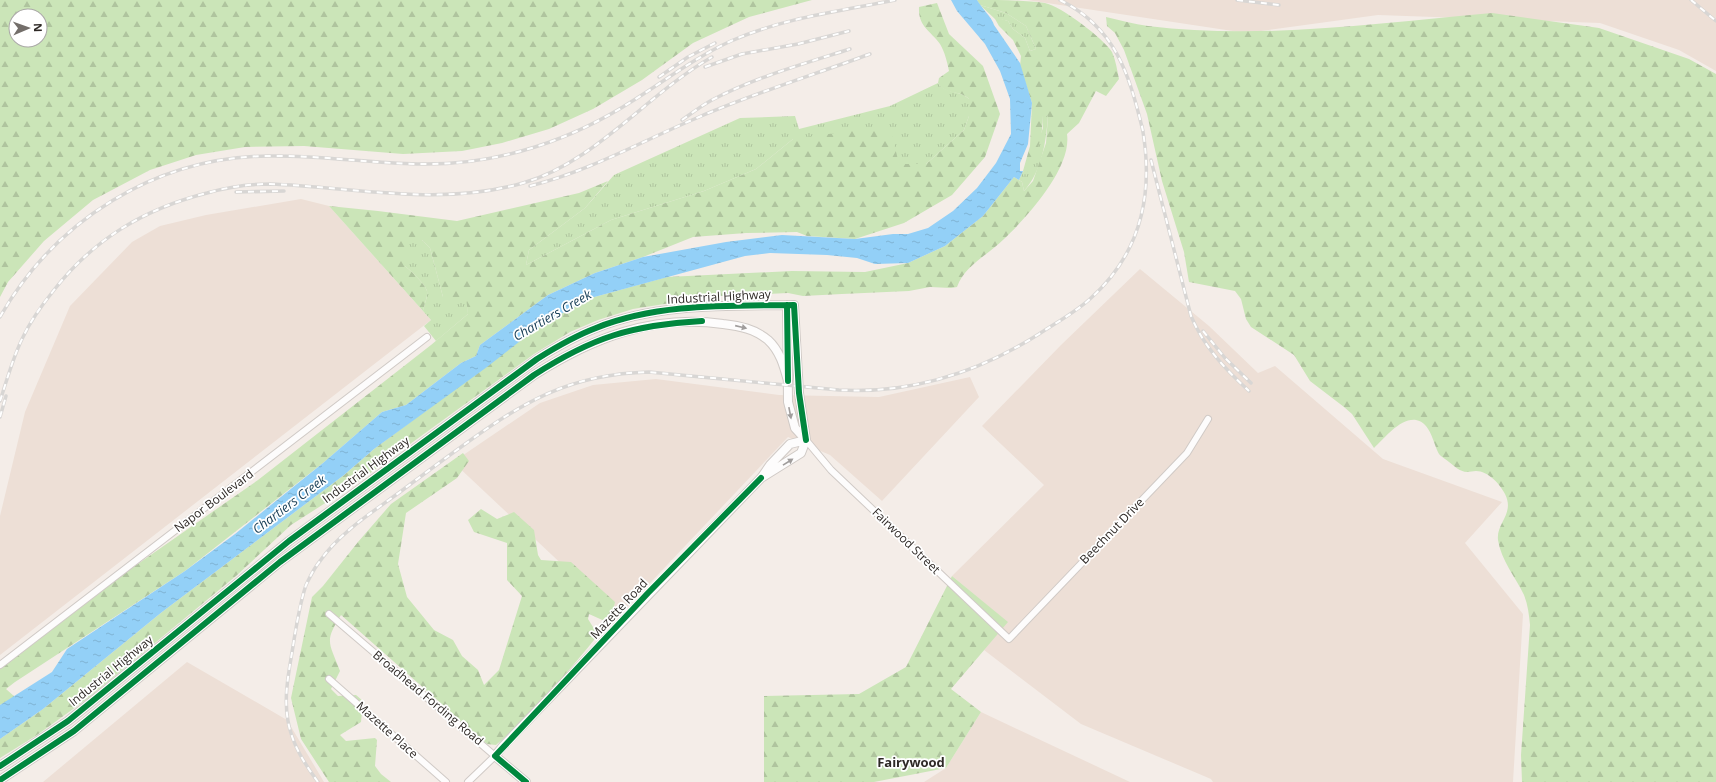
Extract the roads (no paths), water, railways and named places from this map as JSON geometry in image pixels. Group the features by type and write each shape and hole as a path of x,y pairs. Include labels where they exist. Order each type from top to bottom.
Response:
{"street":[{"name":"Fairwood Street","path":"791,305 788,402 792,422 795,428 831,470 1008,639"},
{"path":"791,305 799,393 806,440"},
{"name":"Industrial Highway","path":"0,766 68,721 254,568 312,524 516,374 562,344 596,327 648,313 697,308 791,305"},
{"name":"Industrial Highway","path":"0,780 74,731 280,562 534,375 575,350 617,333 656,325 702,321 739,326 749,329 769,341 779,354 788,381"},
{"name":"Napor Boulevard","path":"0,665 427,338"},
{"name":"Beechnut Drive","path":"1008,639 1187,453 1208,419"},
{"name":"Mazette Road","path":"761,478 801,453 806,440"},
{"name":"Mazette Road","path":"468,782 495,756 648,594 761,478 785,448 790,444 806,440"},
{"name":"Broadhead Fording Road","path":"329,614 526,782"},
{"name":"Mazette Place","path":"329,679 446,782"}],"water":[{"name":"Chartiers Creek","path":"951,0 977,0 1020,63 1032,103 1028,144 1020,163 1020,171 1023,171 1019,180 1014,177 983,216 945,246 908,263 875,264 857,258 827,255 770,253 745,256 587,299 537,328 487,367 374,449 344,475 162,612 43,709 0,739 0,705 52,672 67,649 185,571 235,534 323,463 382,412 406,405 461,363 476,356 480,345 548,295 595,273 643,257 726,242 782,235 855,239 893,234 908,234 928,228 953,211 977,188 996,163 1011,134 1010,99 1000,71 985,44 957,11"}],"railway":[{"path":"0,317 23,282 49,251 79,224 113,200 148,182 187,168 227,159 268,156 432,164 462,162 506,155 548,143 586,127 622,107 718,47 751,33 771,26 812,16 895,0"},
{"path":"1060,0 1079,11 1095,24 1107,39 1125,72 1132,90 1143,131"},
{"path":"1237,0 1279,5"},
{"path":"1691,0 1716,21"},
{"path":"705,67 742,54 798,44 849,31"},
{"path":"659,77 688,57 715,43"},
{"path":"682,120 712,100 746,84 850,49"},
{"path":"530,186 552,180 595,164 678,126 741,100 870,54"},
{"path":"0,401 19,345 41,307 69,272 86,256 103,241 141,217 184,200 223,189 246,185 270,184 428,195 460,194 491,190 523,183 549,173 574,160 598,144 665,89 712,57"},
{"path":"318,782 299,753 292,738 288,721 286,701 289,670 299,612 306,585 312,573 328,551 357,523 505,417 548,393 595,378 620,374 649,372 839,390 866,390 892,388 944,378 993,359 1039,334 1079,308 1108,280 1122,261 1133,241 1145,197 1145,150 1142,126"},
{"path":"1151,160 1191,316 1209,348 1249,391"},
{"path":"236,192 284,191"},
{"path":"1203,331 1225,358 1251,383"},
{"path":"0,417 6,396"}],"district":[{"name":"Fairywood","path":"911,762"}]}
